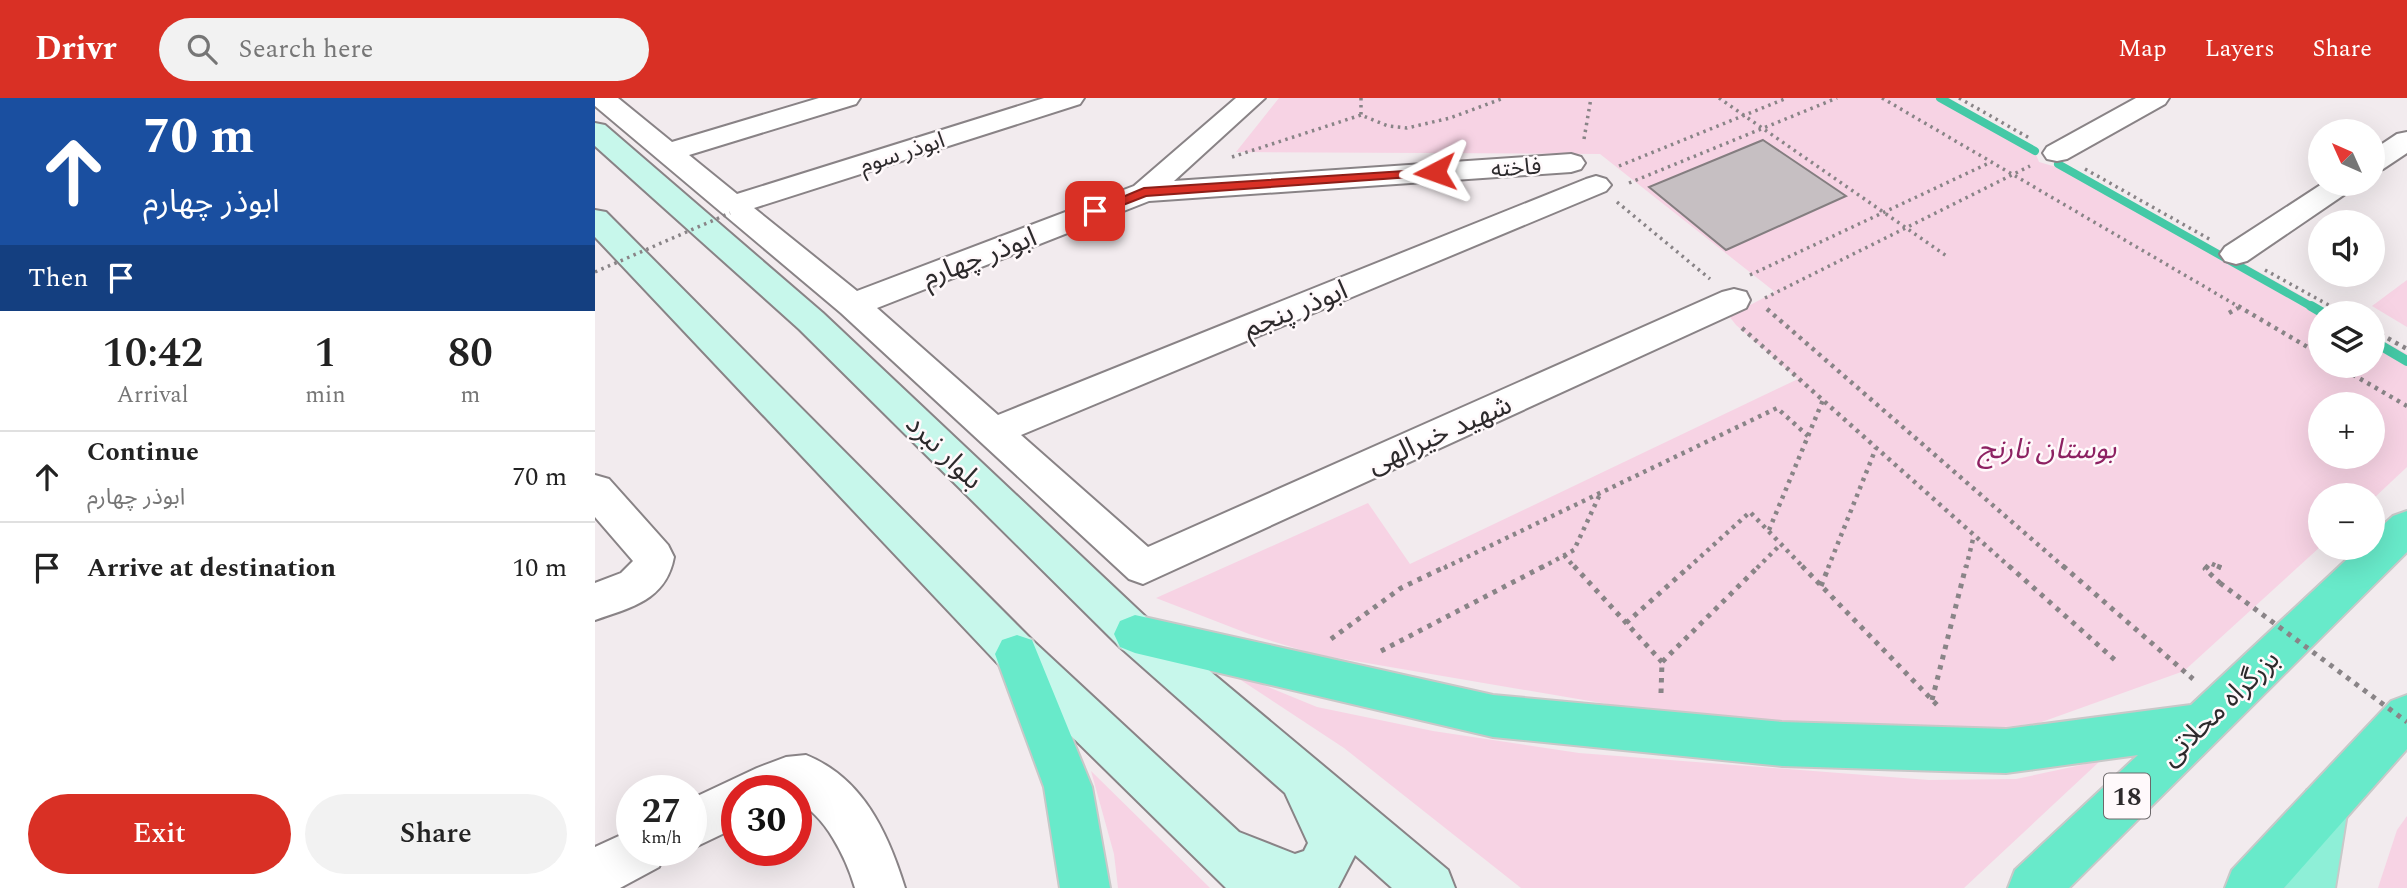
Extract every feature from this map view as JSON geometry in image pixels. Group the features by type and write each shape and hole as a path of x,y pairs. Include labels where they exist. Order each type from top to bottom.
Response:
{"highway":[{"name":"بزرگراه محلاتی","path":"2033,888 2407,527"},
{"path":"1135,634 1493,716 1782,744 2006,751 2211,715"},
{"path":"1017,654 1068,788 1085,888"},
{"path":"2250,888 2407,716"}],"main road":[{"name":"بلوار نبرد","path":"595,131 811,321 1135,634 1430,888"},
{"path":"595,219 1017,654 1262,888"},
{"path":"1220,849 1295,879 1320,871 1334,847 1329,827 1295,769"},
{"path":"2310,888 2324,807"}],"street":[{"path":"602,98 668,152 731,209 853,305 993,432"},
{"path":"668,152 847,98"},
{"name":"ابوذر سوم","path":"731,209 1072,98"},
{"path":"1144,192 1252,98"},
{"path":"2057,153 2156,98"},
{"path":"2385,155 2407,140"},
{"name":"فاخته","path":"1144,192 1571,163"},
{"name":"ابوذر پنجم","path":"993,432 1601,189"},
{"name":"ابوذر چهارم","path":"853,305 1144,192"},
{"path":"2236,254 2323,196"},
{"name":"شهید خیرالهی","path":"993,432 1143,566 1728,294"},
{"path":"595,491 654,558 651,572 636,585 595,602"},
{"path":"812,783 834,800 869,850 880,888"},
{"path":"595,874 616,863"}],"path":[{"path":"1361,98 1361,115"},
{"path":"1220,161 1361,115 1378,123 1400,128 1451,117 1504,98"},
{"path":"1571,163 1579,170 1591,98"},
{"path":"1719,98 1948,257"},
{"path":"1787,98 1588,178 1728,294 1744,309 1729,316 2115,660"},
{"path":"1601,189 1837,98"},
{"path":"1882,98 2308,348"},
{"path":"1959,98 2321,301"},
{"path":"2057,153 1758,301 2211,715"},
{"path":"1728,294 1884,212 1990,163"},
{"path":"595,272 731,209"},
{"path":"2092,232 2100,227"},
{"path":"2137,256 2144,253"},
{"path":"2182,283 2189,279"},
{"path":"2229,313 2238,308"},
{"path":"2280,342 2289,337"},
{"path":"2385,337 2407,349"},
{"path":"2359,378 2407,406"},
{"path":"1769,530 1822,400"},
{"path":"1320,647 1401,588 1777,408 1808,436"},
{"path":"1821,586 1876,447"},
{"path":"1372,655 1574,550 1602,491"},
{"path":"1626,623 1750,512 1947,716"},
{"path":"1932,700 1974,535"},
{"path":"1661,696 1662,662 1781,544"},
{"path":"1564,555 1662,662"},
{"path":"2225,569 2210,563 2205,569 2220,583 2407,722"}],"green space":[{"name":"بوستان نارنج","path":"1279,98 1949,98 2033,147 2039,162 2084,175 2311,301 2308,301 2308,378 2385,378 2385,342 2407,354 2407,467 2385,488 2385,483 2308,483 2308,558 2184,671 2039,723 1960,732 1818,724 1619,706 1314,654 1249,634 1156,598 1368,503 1410,564 1798,379 1729,316 1775,292 1600,154 1236,152"},
{"path":"2407,280 2407,327 2385,314 2385,301 2379,301"},
{"path":"1224,669 1317,707 1433,731 1579,753 1929,780 2016,779 2100,761 1964,888 1521,888 1344,748"},
{"path":"1091,771 1210,888 1118,888 1114,854"},
{"path":"2407,816 2407,888 2378,888 2397,830"}],"building":[{"path":"1763,140 1846,196 1726,250 1649,187"}],"waterway":[{"path":"1940,98 2035,151"},
{"path":"2058,164 2308,305"},
{"path":"2385,348 2407,361"}],"route":[{"path":"1095,211 1144,192 1435,172"}]}
